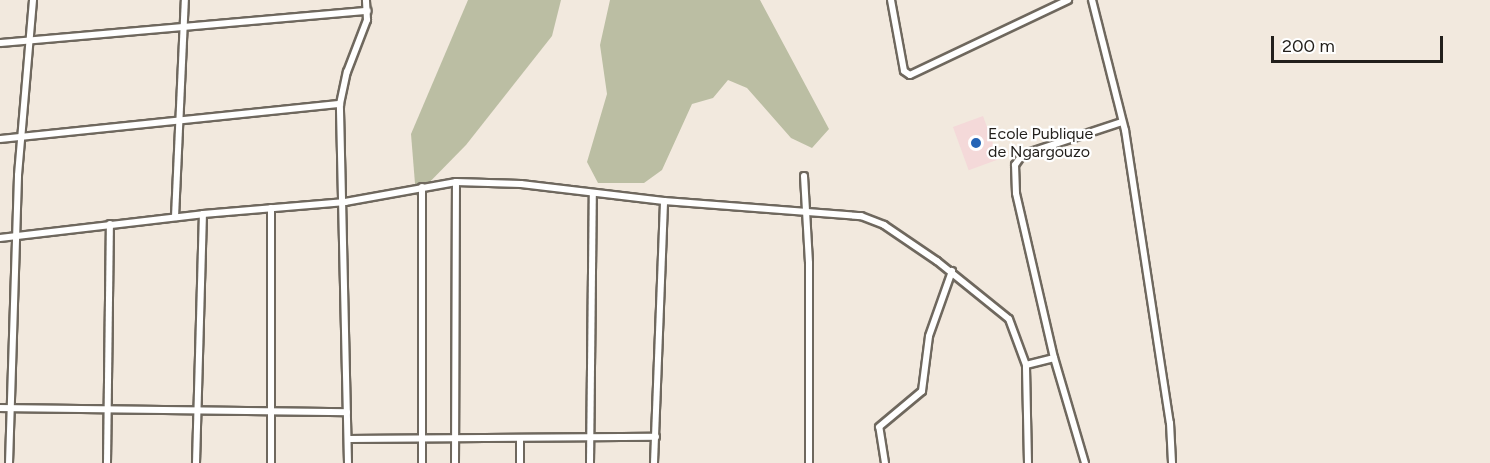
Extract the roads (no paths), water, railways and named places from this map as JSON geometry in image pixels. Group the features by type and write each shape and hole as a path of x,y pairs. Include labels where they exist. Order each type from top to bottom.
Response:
{"street":[{"path":"9,463 15,237 33,0"},
{"path":"175,217 185,0"},
{"path":"348,463 345,202 340,104 368,10 366,0"},
{"path":"891,0 904,71 910,75 1068,0"},
{"path":"1092,0 1122,122 1170,423 1172,463"},
{"path":"0,43 368,10"},
{"path":"0,139 178,123 340,104"},
{"path":"1085,463 1054,358 1016,193 1015,165 1022,155 1122,122"},
{"path":"804,176 809,263 809,463"},
{"path":"0,238 203,214 345,202 456,182 521,184 664,201 861,216 884,225 952,271 1010,319 1026,365 1028,463"},
{"path":"455,463 456,182"},
{"path":"422,187 422,463"},
{"path":"590,463 593,194"},
{"path":"654,463 664,201"},
{"path":"271,208 271,463"},
{"path":"196,463 195,412 203,214"},
{"path":"107,463 110,224"},
{"path":"885,463 879,427 922,391 929,336 952,271"},
{"path":"1026,365 1054,358"},
{"path":"0,408 347,412"},
{"path":"348,438 455,441 656,437"},
{"path":"520,440 520,463"}],"place":[{"name":"Ecole Publique de Ngargouzo","path":"976,143"}]}
